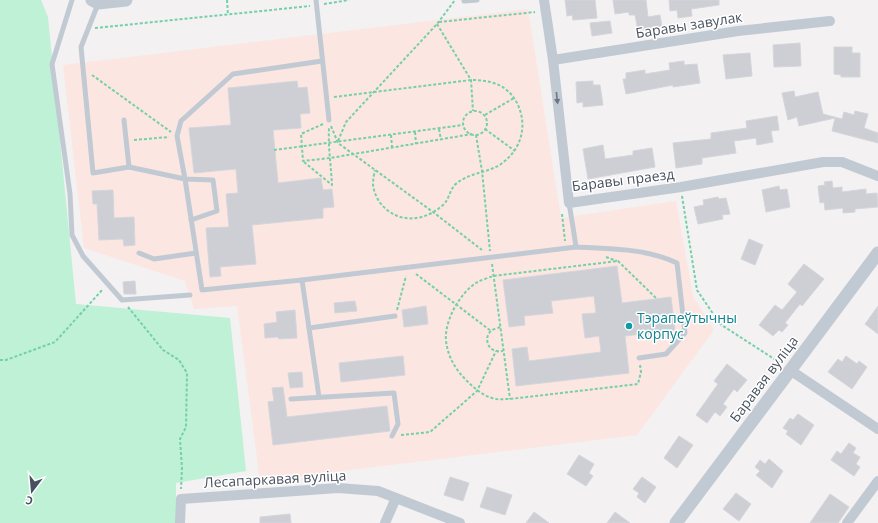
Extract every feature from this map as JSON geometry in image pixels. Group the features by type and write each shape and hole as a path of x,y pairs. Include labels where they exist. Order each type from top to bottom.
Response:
{"street":[{"path":"95,2 126,0"},
{"name":"Баравы праезд","path":"544,0 569,203 681,187 823,162 842,162 878,176"},
{"name":"Баравы завулак","path":"552,60 738,31 830,21"},
{"name":"Баравая вуліца","path":"676,523 878,254"},
{"path":"790,370 878,429"},
{"path":"847,523 878,481"},
{"name":"Лесапаркавая вуліца","path":"181,498 338,488 378,491 460,523"},
{"path":"180,523 181,498"},
{"path":"385,523 396,498"}],"lane":[{"path":"72,0 52,64 70,194 72,235 83,256 122,300 190,295"},
{"path":"464,1 477,0"},
{"path":"95,2 88,29 81,47 93,173 129,167 185,179 213,180 217,211 191,220"},
{"path":"316,3 329,120"},
{"path":"322,61 233,74 181,121 177,136 202,290 408,268 576,247 620,249 647,253 668,258 677,263 685,333 666,354 639,358"},
{"path":"124,120 129,167"},
{"path":"569,203 576,247"},
{"path":"139,253 154,259 196,253"},
{"path":"302,280 319,397"},
{"path":"309,328 395,316"},
{"path":"291,399 394,393 398,424 392,436"}],"path":[{"path":"227,0 228,15"},
{"path":"88,29 228,15 349,0"},
{"path":"338,142 346,122 438,23 455,0"},
{"path":"438,23 539,12"},
{"path":"438,23 471,80 473,110"},
{"path":"82,68 177,136"},
{"path":"326,98 471,80 487,80 502,86 514,98 520,110 523,124 521,138 515,151 500,164 467,176 455,184 450,191 447,201 433,212 422,217 410,219 397,217 387,210 377,199 373,184 375,170"},
{"path":"485,115 514,98"},
{"path":"473,110 480,111 485,115 488,122 485,129 480,134 476,135 466,131 463,125 464,117 469,112 473,110"},
{"path":"329,120 338,142 433,212 491,258"},
{"path":"329,120 328,144 332,185 303,161 301,134 329,120"},
{"path":"274,150 463,125"},
{"path":"439,129 441,140"},
{"path":"485,129 515,151"},
{"path":"415,132 416,144"},
{"path":"303,161 330,158 472,134"},
{"path":"391,135 392,147"},
{"path":"476,135 482,171 493,276 510,399"},
{"path":"126,141 177,136"},
{"path":"681,187 697,290 720,324 790,370"},
{"path":"639,358 641,372 638,384 510,399 492,398 477,391 458,372 451,360 446,339 449,323 456,305 466,291 477,282 493,276 618,261 657,299"},
{"path":"395,316 408,268 491,331"},
{"path":"0,360 6,360 55,342 108,284"},
{"path":"122,300 163,350 179,360 187,373 186,426 180,439 182,468 181,498"},
{"path":"500,327 491,331 487,342 490,348 496,351 503,351"},
{"path":"392,436 430,432 477,391 496,351"}],"shaded area":[{"path":"528,9 561,218 676,201 693,296 714,330 637,435 260,481 237,306 194,309 185,281 84,248 63,65"}],"green space":[{"path":"0,0 41,0 48,17 76,304 230,318 246,471 176,483 176,523 0,523"}],"building":[{"path":"565,0 595,0 597,18 573,20 572,15 567,16"},
{"path":"613,0 646,0 648,17 660,15 662,27 638,31 635,15 629,15 629,12 615,14"},
{"path":"669,0 719,0 719,5 691,9 692,16 678,18 677,10 670,11"},
{"path":"610,21 612,33 592,36 590,23"},
{"path":"800,43 801,66 774,67 773,45"},
{"path":"834,47 852,47 852,53 860,53 860,77 841,77 841,75 834,74"},
{"path":"750,53 752,76 726,79 723,55"},
{"path":"684,61 684,65 697,64 700,83 673,87 673,85 626,94 623,79 626,79 626,73 645,70 645,74 670,70 669,63"},
{"path":"297,81 298,88 307,87 310,113 300,114 301,128 273,130 278,183 321,178 323,190 332,189 334,207 323,208 323,218 252,225 256,264 220,267 221,276 210,277 206,228 229,227 226,194 238,193 236,169 194,173 189,128 231,125 228,88"},
{"path":"593,81 593,85 600,85 603,105 583,107 583,102 577,103 576,82"},
{"path":"794,91 795,97 818,92 823,114 842,119 844,112 854,115 855,111 868,114 864,128 878,133 878,143 832,131 835,118 799,126 797,117 788,120 782,93"},
{"path":"777,116 779,130 771,131 773,142 757,145 756,138 734,141 736,153 702,158 702,164 676,168 673,143 711,139 711,133 747,128 746,121"},
{"path":"603,145 605,159 633,155 633,151 652,148 655,167 588,179 583,149"},
{"path":"832,181 833,188 842,187 842,192 866,189 866,194 877,193 878,207 855,209 855,212 843,213 843,208 825,210 824,202 820,203 818,186 825,185 824,182"},
{"path":"779,186 780,190 787,189 790,207 766,212 762,190"},
{"path":"113,190 114,218 134,217 135,245 124,246 123,239 99,240 97,204 93,204 92,191"},
{"path":"718,197 719,199 726,198 730,214 722,215 723,219 698,224 694,207 704,205 703,200"},
{"path":"749,239 763,245 755,265 741,259"},
{"path":"804,264 824,279 802,306 800,304 785,323 788,325 782,332 779,330 773,336 759,325 775,305 782,310 797,292 788,284"},
{"name":"Тэрапеўтычны корпус","path":"617,266 622,303 671,297 675,330 625,336 629,373 516,386 512,349 527,347 529,361 601,352 599,336 585,338 582,314 596,313 594,296 551,301 553,313 524,316 525,325 509,327 503,280"},
{"path":"135,281 136,294 124,294 123,282"},
{"path":"355,301 357,311 335,313 334,303"},
{"path":"426,306 428,324 404,327 402,310"},
{"path":"878,306 878,334 865,324"},
{"path":"295,310 297,338 265,338 264,324 277,322 276,312"},
{"path":"403,356 405,375 341,382 339,363"},
{"path":"846,356 857,364 859,361 867,367 852,389 828,372 838,359 842,362"},
{"path":"727,364 747,380 737,392 734,389 723,404 727,407 720,416 715,412 707,423 696,415 718,384 714,381"},
{"path":"302,372 303,387 290,388 288,373"},
{"path":"283,387 287,417 387,406 390,431 273,445 268,402 274,401 272,388"},
{"path":"798,414 814,425 801,445 786,434 788,431 783,428 790,418 793,420"},
{"path":"679,436 693,445 677,468 664,458"},
{"path":"849,443 856,448 853,453 860,457 856,464 860,467 854,476 831,460 837,451 841,454"},
{"path":"579,455 594,464 589,473 593,476 586,486 567,474"},
{"path":"769,459 783,471 772,488 756,475 760,471 755,467 760,460 765,464"},
{"path":"450,477 469,483 463,501 444,495"},
{"path":"642,477 656,487 645,503 637,497 639,493 633,489"},
{"path":"487,487 512,495 505,515 480,507"},
{"path":"736,493 751,504 739,521 723,509"},
{"path":"830,494 849,507 838,523 810,523"},
{"path":"534,512 549,523 526,523"},
{"path":"615,512 630,523 607,523"},
{"path":"290,514 291,523 260,523 260,517"}],"place":[{"name":"Тэрапеўтычны корпус","path":"629,326"}]}
